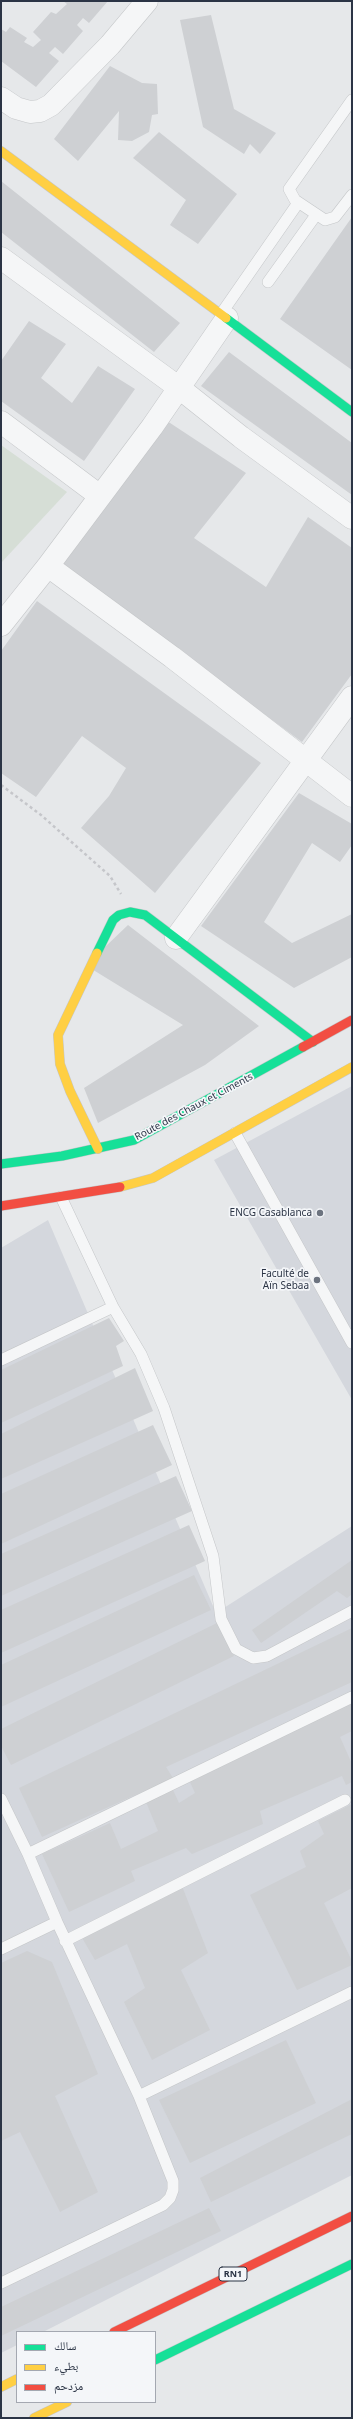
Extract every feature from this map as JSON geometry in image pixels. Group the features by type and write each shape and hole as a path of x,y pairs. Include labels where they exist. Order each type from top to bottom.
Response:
{"main road":[{"path":"1,151 352,412"},
{"path":"98,1149 70,1091 60,1064 58,1036 114,920 124,913 130,912 145,915 313,1042"},
{"name":"Route des Chaux et Ciments","path":"1,1164 98,1149 122,1144 148,1134 352,1020"},
{"path":"1,1206 61,1197 141,1182 166,1172 352,1067"},
{"name":"RN1","path":"116,2331 352,2216"},
{"path":"156,2360 352,2264"},
{"path":"1,2387 16,2380"},
{"path":"34,2418 65,2403"}],"street":[{"path":"1,98 16,108 30,112 40,111 51,105 94,62 147,1"},
{"path":"1,258 178,387 240,437 352,518"},
{"path":"1,625 48,566 100,496 178,387 224,316"},
{"path":"1,422 100,496"},
{"path":"48,566 172,657 305,762 352,796"},
{"path":"176,938 352,697"}],"lane":[{"path":"352,100 291,185 290,193 298,203 326,220 332,219 352,195"},
{"path":"224,316 298,203"},
{"path":"268,282 316,215"},
{"path":"235,1133 352,1343"},
{"path":"61,1197 113,1307 141,1354 164,1408 213,1556 221,1619 236,1649 245,1655 254,1658 267,1656 352,1610"},
{"path":"1,1360 113,1307"},
{"path":"28,1854 352,1697"},
{"path":"1,1799 28,1854 66,1942 139,2096 173,2181 173,2190 170,2198 163,2205 1,2283"},
{"path":"66,1942 345,1800"},
{"path":"1,1949 57,1922"},
{"path":"139,2096 352,1992"}],"path":[{"path":"1,785 41,815 110,876 130,912"}],"shaded area":[{"path":"1,445 67,492 1,563"},
{"name":"Faculté de Aïn Sebaa","path":"352,1086 352,1400 214,1160"},
{"path":"48,1220 216,1613 352,1526 352,2175 45,2331 16,2331 16,2346 1,2353 1,1248"}],"building":[{"path":"63,1 108,1 89,23 83,18 77,25 83,31 63,54 55,47 49,53 59,61 36,87 1,61 1,29 6,32 10,27 27,38 24,42 33,47 41,40 33,32 51,12 56,14 67,4"},
{"path":"211,15 234,109 276,133 260,154 250,144 244,154 203,127 180,20"},
{"path":"110,66 142,83 157,84 158,114 152,115 149,132 132,141 118,140 119,111 78,161 54,139"},
{"path":"159,132 237,194 198,244 170,225 186,200 133,158"},
{"path":"1,181 180,323 154,352 1,232"},
{"path":"352,217 352,370 280,319"},
{"path":"29,321 66,344 41,378 72,403 98,366 135,389 84,461 1,401 1,361"},
{"path":"229,352 352,443 352,495 201,386"},
{"path":"164,419 246,473 194,538 266,587 308,517 352,548 352,674 302,742 59,563"},
{"path":"37,601 261,763 155,893 81,828 109,796 126,768 82,736 36,797 1,773 1,651"},
{"path":"299,793 352,824 352,845 340,862 312,843 264,922 292,943 352,914 352,957 294,988 201,926"},
{"path":"128,925 259,1026 205,1065 98,1123 84,1088 183,1025 90,968 106,946"},
{"path":"109,1318 124,1341 116,1346 123,1366 1,1423 1,1370"},
{"path":"135,1368 153,1411 1,1479 1,1434"},
{"path":"153,1425 172,1465 1,1544 1,1494"},
{"path":"176,1476 192,1511 1,1596 1,1554"},
{"path":"189,1525 205,1561 1,1653 1,1610"},
{"path":"352,1560 352,1594 347,1598 337,1591 261,1643 252,1630"},
{"path":"194,1575 211,1610 1,1707 1,1665"},
{"path":"217,1623 234,1656 11,1765 1,1746 1,1729"},
{"path":"352,1628 352,1682 166,1767 173,1778 42,1837 19,1788"},
{"path":"352,1703 352,1731 340,1737 352,1764 352,1782 346,1785 342,1776 260,1811 263,1824 192,1854 186,1848 131,1871 135,1881 69,1912 42,1854 110,1823 121,1849 158,1831 146,1802 173,1790 179,1803 195,1793 190,1782"},
{"path":"352,1804 352,1888 324,1903 352,1961 352,1965 297,1990 250,1895 306,1867 300,1851 324,1834 318,1821"},
{"path":"182,1886 208,1953 181,1970 210,2030 152,2060 124,2002 145,1988 127,1944 95,1960 81,1936"},
{"path":"27,1951 52,1962 98,2074 55,2096 98,2192 60,2212 20,2132 1,2141 1,1963"},
{"path":"286,2040 316,2103 190,2163 159,2100"},
{"path":"352,2099 352,2134 211,2202 200,2178"},
{"path":"209,2208 221,2231 1,2336 1,2307"}],"traffic: fast":[{"path":"226,318 352,412"},
{"path":"97,953 113,920 119,915 130,912 145,915 313,1042"},
{"path":"1,1164 62,1156 134,1140 303,1047"},
{"path":"156,2360 352,2264"}],"traffic: slow":[{"path":"1,151 226,318"},
{"path":"97,953 58,1035 60,1064 70,1091 98,1149"},
{"path":"120,1187 153,1178 352,1067"},
{"path":"1,2387 16,2380"},
{"path":"34,2418 65,2403"}],"traffic: jam":[{"path":"303,1047 352,1020"},
{"path":"1,1206 120,1187"},
{"path":"116,2331 352,2216"}],"place":[{"name":"ENCG Casablanca","path":"320,1213"},
{"name":"Faculté de Aïn Sebaa","path":"317,1280"}]}
